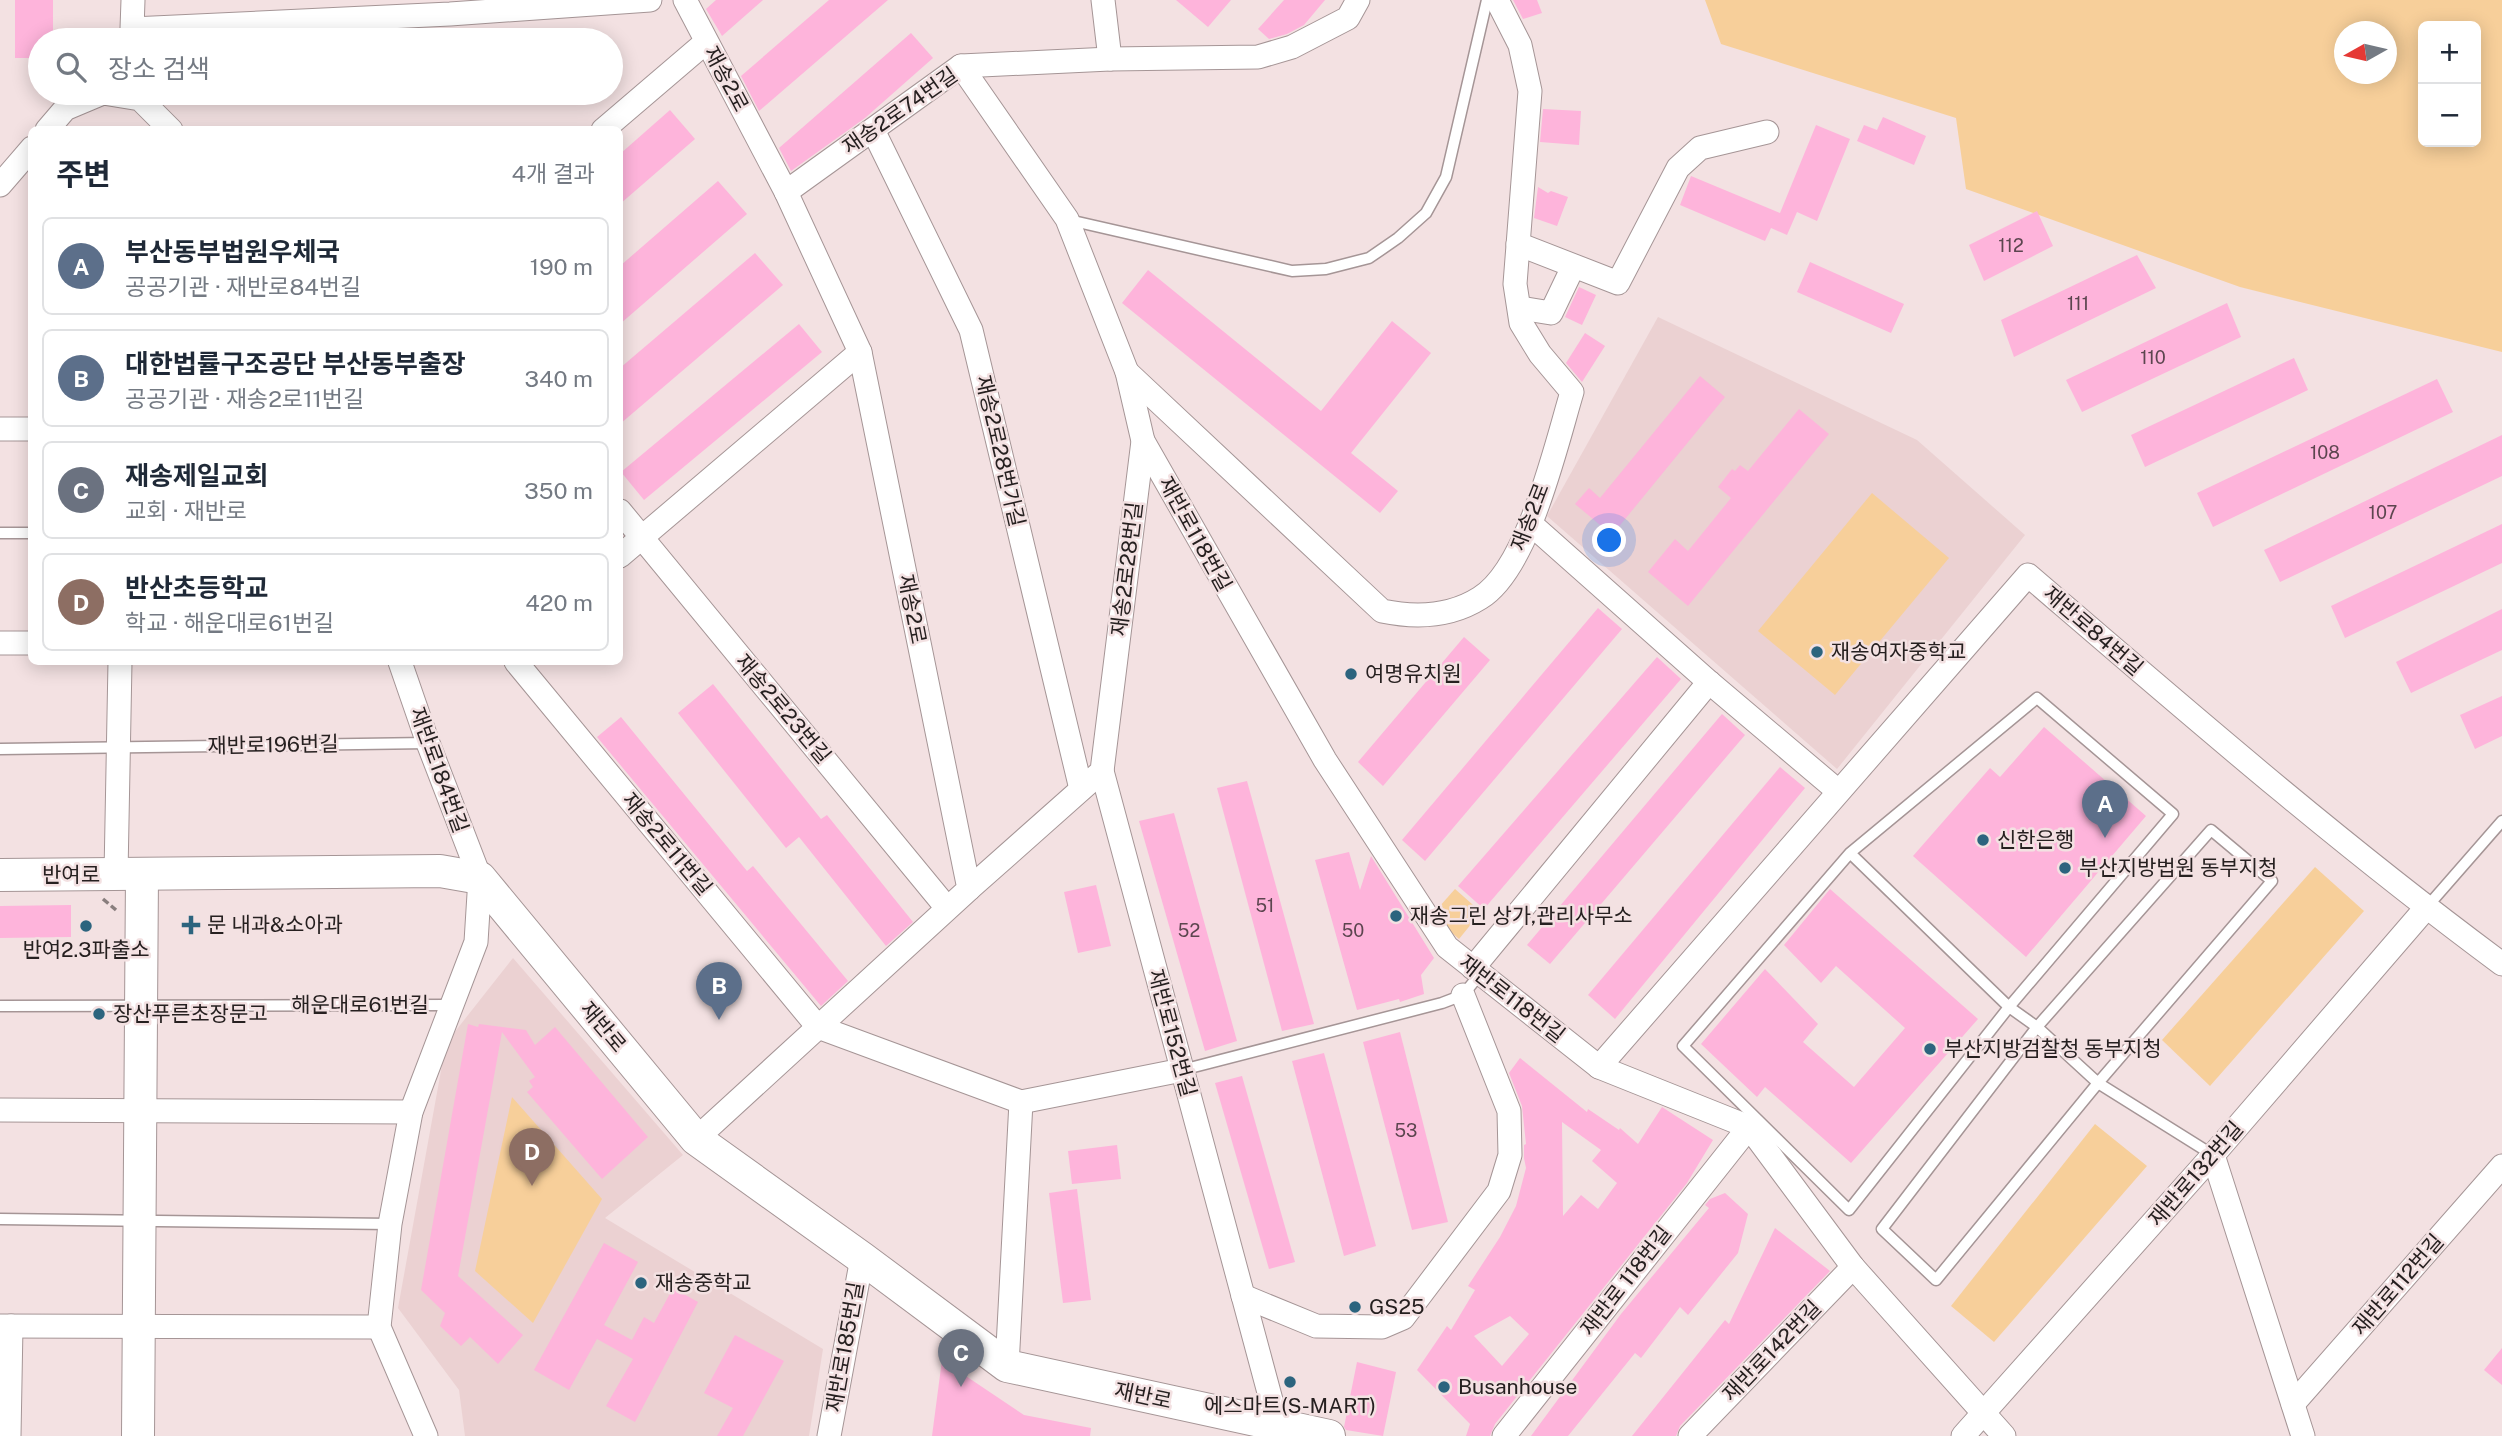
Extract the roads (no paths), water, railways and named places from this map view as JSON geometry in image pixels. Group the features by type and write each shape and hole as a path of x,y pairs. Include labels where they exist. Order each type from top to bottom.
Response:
{"main road":[{"path":"138,1436 141,1005 129,874 440,871 480,878"},
{"name":"반여로","path":"0,875 129,874"},
{"name":"재반로","path":"480,878 696,1139 1007,1366 1276,1433 1329,1436"}],"street":[{"path":"132,28 133,0"},
{"path":"153,28 450,14 650,0"},
{"name":"재송2로","path":"685,0 786,192 860,352 969,889"},
{"path":"1103,0 1110,59"},
{"name":"재송2로74번길","path":"786,192 961,66 1110,59 1258,57 1292,47 1348,18 1358,0"},
{"name":"재송2로","path":"1127,372 1382,611 1410,617 1432,614 1453,611 1482,597 1510,567 1531,524 1572,392 1540,354 1521,323 1515,284 1530,91 1520,46 1497,0"},
{"path":"608,126 706,43"},
{"name":"재송2로28번길","path":"961,66 1067,219 1127,372 1143,441 1102,771"},
{"path":"50,126 65,109 74,105"},
{"path":"146,105 168,126"},
{"name":"재송2로28번가길","path":"873,130 971,330 1081,789"},
{"path":"1518,244 1618,284 1678,168 1700,148 1767,132"},
{"path":"0,185 28,153"},
{"path":"1520,308 1551,313 1573,267"},
{"path":"623,553 860,352"},
{"path":"0,429 28,429"},
{"name":"재반로118번길","path":"1143,441 1325,760 1447,947 1599,1067 1749,1127"},
{"name":"재송2로23번길","path":"623,515 947,908"},
{"path":"1531,524 1709,682 1838,791 1599,1067"},
{"name":"재반로84번길","path":"1838,791 2028,575 2257,772 2426,908 2502,964"},
{"path":"0,643 28,643"},
{"path":"120,665 118,747 129,874"},
{"name":"재반로184번길","path":"401,665 480,878"},
{"name":"재송2로11번길","path":"518,665 818,1027"},
{"path":"1477,971 1709,682"},
{"path":"696,1139 947,908 1102,771"},
{"name":"재반로152번길","path":"1102,771 1243,1296 1276,1433"},
{"path":"426,1436 380,1327 390,1224 411,1112 476,942 480,878"},
{"name":"재반로132번길","path":"1963,1436 2213,1155 2426,908"},
{"path":"1243,1296 1316,1326 1382,1327 1403,1318 1499,1191 1510,1155 1509,1111 1464,995"},
{"path":"818,1027 1021,1102 1182,1070"},
{"path":"1007,1366 1021,1102"},
{"path":"0,1110 411,1112"},
{"path":"1749,1127 1853,1267 2004,1436"},
{"name":"재반로 118번길","path":"1504,1436 1749,1127"},
{"path":"2213,1155 2303,1436"},
{"name":"재반로112번길","path":"2293,1404 2502,1166"},
{"name":"재반로185번길","path":"829,1436 862,1258"},
{"name":"재반로142번길","path":"1690,1436 1853,1267"},
{"path":"9,1436 6,1326 380,1327"}],"lane":[{"path":"1067,219 1292,271 1326,269 1369,258 1398,238 1426,213 1446,177 1487,0"},
{"path":"0,533 28,533"},
{"path":"2037,698 2174,814 2009,1007 1849,1210 1682,1046 1850,852 2037,698"},
{"name":"재반로196번길","path":"0,749 428,743"},
{"path":"2426,908 2501,821"},
{"path":"2211,830 2272,881 2098,1083 1936,1280 1882,1229 2037,1027 2211,830"},
{"path":"1850,852 2009,1007 2037,1027 2098,1083 2213,1155"},
{"path":"1182,1070 1464,995 1477,971"},
{"name":"해운대로61번길","path":"0,1006 452,1005"},
{"path":"0,1219 390,1224"}],"place":[{"name":"재송여자중학교","path":"1817,652"},
{"name":"여명유치원","path":"1351,674"},
{"name":"부산동부법원우체국","path":"2105,838"},
{"name":"신한은행","path":"1983,840"},
{"name":"부산지방법원 동부지청","path":"2065,868"},
{"name":"재송그린 상가,관리사무소","path":"1396,916"},
{"name":"문 내과&소아과","path":"191,925"},
{"name":"반여2.3파출소","path":"86,926"},
{"name":"장산푸른초장문고","path":"99,1014"},
{"name":"대한법률구조공단 부산동부출장","path":"719,1020"},
{"name":"부산지방검찰청 동부지청","path":"1930,1049"},
{"name":"반산초등학교","path":"532,1186"},
{"name":"재송중학교","path":"641,1283"},
{"name":"GS25","path":"1355,1307"},
{"name":"에스마트(S-MART)","path":"1290,1382"},
{"name":"재송제일교회","path":"961,1387"},
{"name":"Busanhouse","path":"1444,1387"}]}
